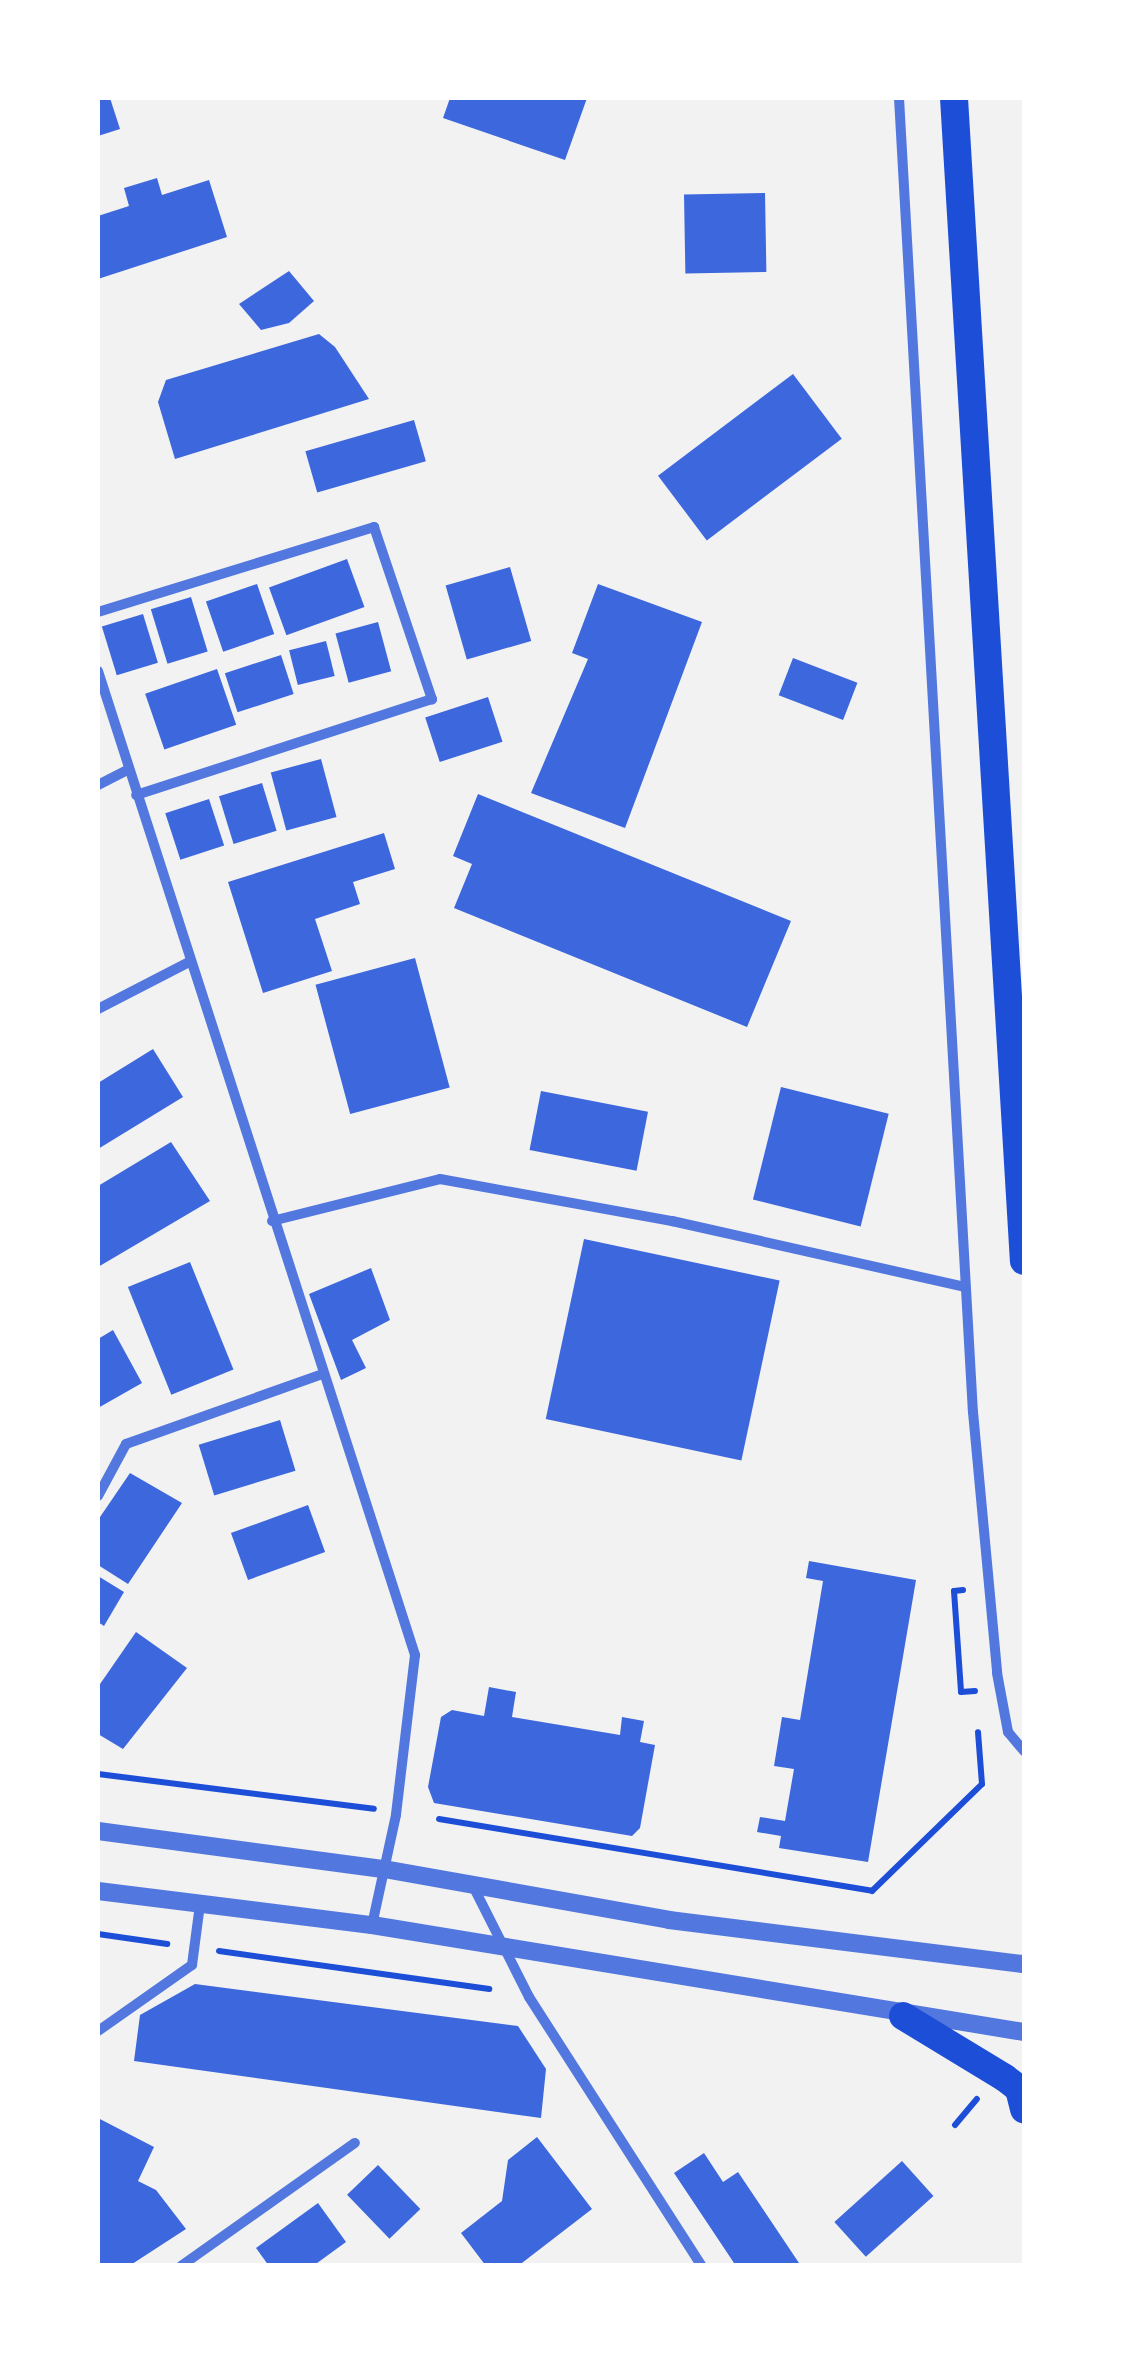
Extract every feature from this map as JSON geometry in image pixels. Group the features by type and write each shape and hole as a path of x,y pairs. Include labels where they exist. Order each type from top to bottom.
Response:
{"highway":[{"path":"954,98 1024,1261"},
{"path":"902,2016 1005,2078 1019,2089 1024,2109"}],"street":[{"path":"899,98 965,1287 997,1673 1008,1732 1024,1751"},
{"path":"98,612 374,526 432,699 136,795"},
{"path":"98,671 320,1375 415,1656 384,1869 372,1925"},
{"path":"98,785 128,770"},
{"path":"98,1010 190,962"},
{"path":"272,1221 440,1179 672,1221 965,1287"},
{"path":"98,1496 126,1444 320,1375"},
{"path":"98,1830 384,1869 669,1920 1024,1964"},
{"path":"472,1885 500,1948 702,2266"},
{"path":"98,1891 372,1925 902,2016 1024,2032"},
{"path":"98,2031 192,1965 200,1904"},
{"path":"182,2266 355,2142"}],"path":[{"path":"954,1590 961,1692 975,1690"},
{"path":"439,1820 872,1891 982,1784 977,1718"},
{"path":"98,1774 374,1809"},
{"path":"98,1934 167,1944"},
{"path":"218,1951 488,1989"},
{"path":"955,2126 978,2098"}],"building":[{"path":"98,98 110,98 120,129 98,136"},
{"path":"450,98 587,98 565,160 443,118"},
{"path":"157,178 162,195 209,180 227,237 98,279 98,216 129,206 124,188"},
{"path":"765,193 766,272 685,273 684,194"},
{"path":"289,271 314,301 289,323 261,330 239,304"},
{"path":"319,334 335,347 369,399 175,459 158,402 166,380"},
{"path":"793,374 842,439 707,540 658,476"},
{"path":"414,420 426,461 317,492 305,451"},
{"path":"347,559 364,607 286,635 269,587"},
{"path":"510,567 531,641 467,659 446,585"},
{"path":"257,584 274,634 223,652 206,602"},
{"path":"598,584 702,622 625,828 531,793 588,659 572,653"},
{"path":"191,597 208,652 168,664 151,609"},
{"path":"143,614 158,663 117,675 102,627"},
{"path":"378,622 391,671 349,683 335,633"},
{"path":"326,641 335,676 298,685 289,650"},
{"path":"281,655 294,694 238,712 225,673"},
{"path":"793,658 857,683 843,720 779,695"},
{"path":"217,669 236,725 164,750 145,694"},
{"path":"488,697 503,742 440,762 425,717"},
{"path":"321,759 337,817 286,830 271,772"},
{"path":"262,783 277,831 234,844 219,796"},
{"path":"478,794 791,921 747,1027 454,908 472,864 453,856"},
{"path":"209,799 224,846 180,860 165,813"},
{"path":"384,833 395,869 353,882 360,904 315,919 332,971 263,993 228,882"},
{"path":"415,958 450,1087 350,1114 316,985"},
{"path":"153,1049 183,1097 98,1149 98,1083"},
{"path":"781,1087 889,1114 861,1226 753,1200"},
{"path":"541,1091 648,1112 637,1171 530,1150"},
{"path":"171,1142 210,1201 98,1267 98,1186"},
{"path":"584,1239 780,1281 741,1461 546,1419"},
{"path":"190,1262 233,1370 171,1395 128,1287"},
{"path":"371,1268 390,1320 352,1340 366,1368 341,1380 309,1294"},
{"path":"113,1330 142,1383 98,1408 98,1339"},
{"path":"280,1420 295,1471 214,1496 199,1445"},
{"path":"130,1473 182,1503 128,1584 98,1565 98,1520"},
{"path":"308,1505 325,1552 248,1580 231,1533"},
{"path":"809,1561 916,1580 868,1862 779,1848 781,1836 757,1832 760,1817 785,1821 794,1769 774,1766 782,1717 800,1720 823,1581 806,1578"},
{"path":"98,1576 124,1592 104,1626 98,1622"},
{"path":"136,1632 187,1668 123,1749 98,1734 98,1687"},
{"path":"489,1687 516,1692 512,1717 620,1735 622,1717 644,1721 640,1742 655,1745 640,1828 632,1836 434,1803 428,1787 441,1717 452,1710 484,1716"},
{"path":"195,1984 518,2026 546,2069 541,2118 134,2061 140,2015"},
{"path":"98,2118 154,2147 138,2181 156,2190 186,2229 129,2266 98,2266"},
{"path":"537,2137 592,2209 518,2266 486,2266 461,2233 502,2201 508,2160"},
{"path":"704,2153 723,2182 738,2172 801,2266 736,2266 674,2173"},
{"path":"902,2161 933,2196 866,2257 834,2222"},
{"path":"378,2165 420,2209 389,2239 347,2195"},
{"path":"318,2203 346,2242 313,2266 269,2266 256,2248"}]}
